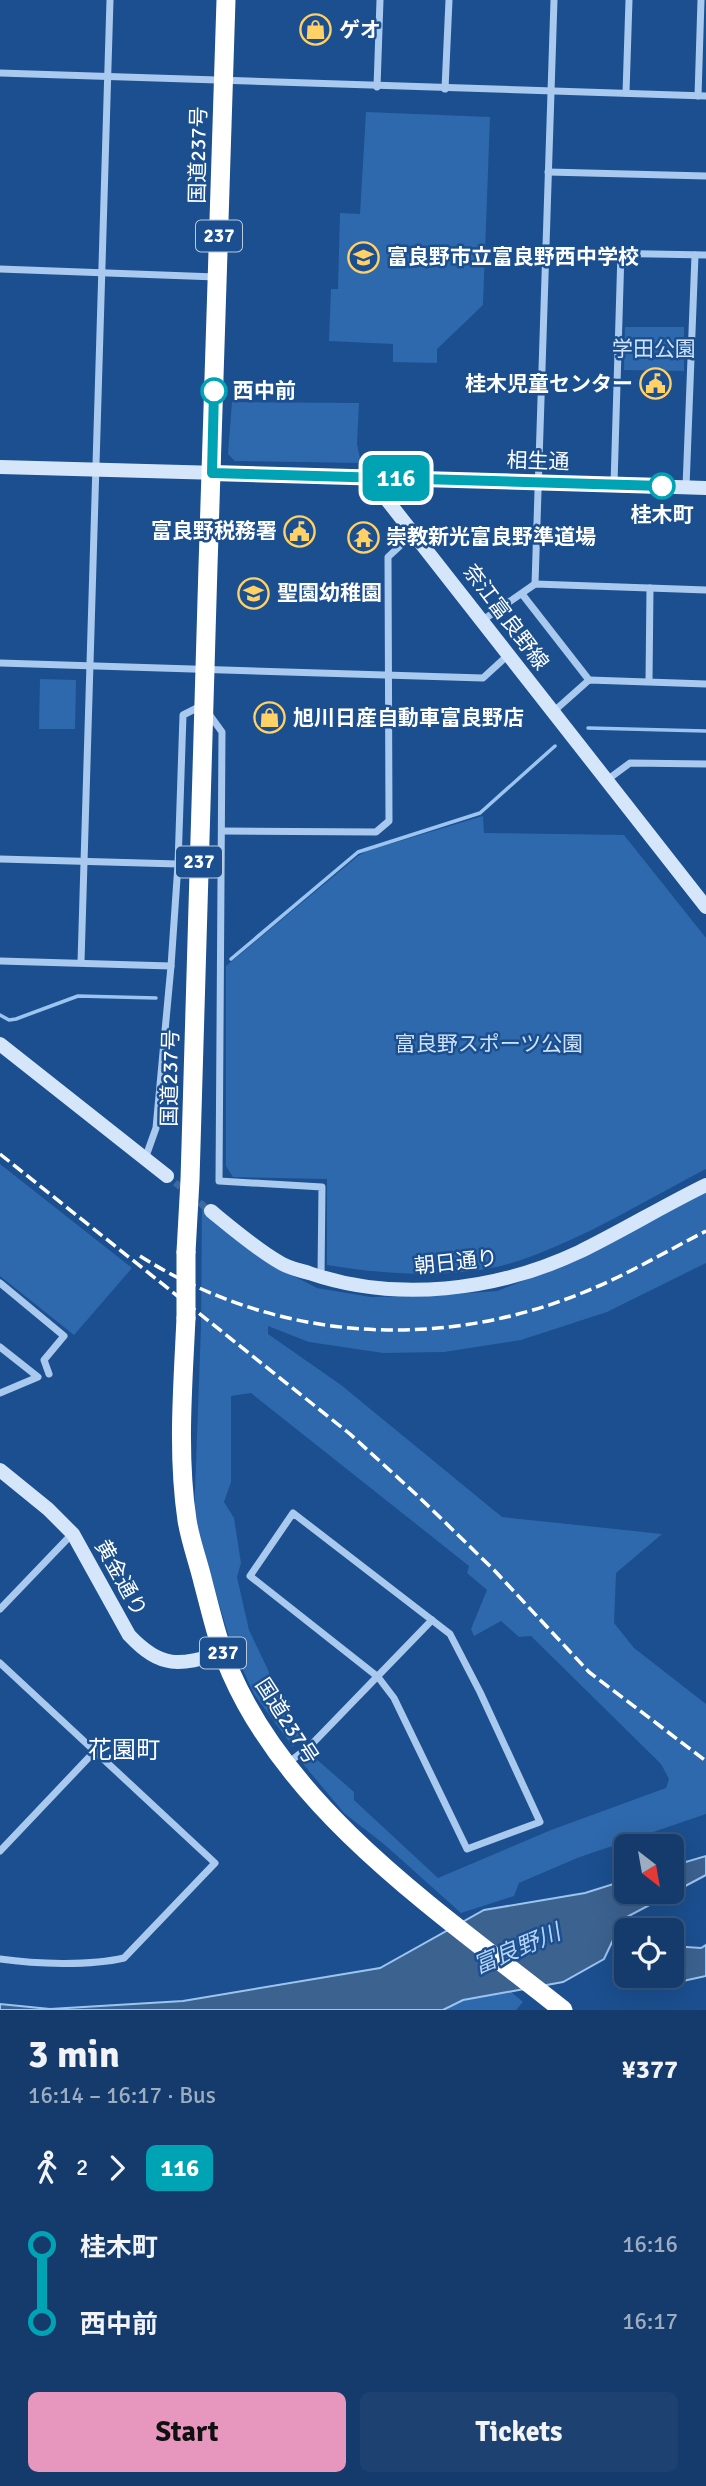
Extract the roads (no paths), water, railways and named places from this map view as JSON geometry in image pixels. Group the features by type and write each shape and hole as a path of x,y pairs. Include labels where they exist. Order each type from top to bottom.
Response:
{"highway":[{"name":"国道237号","path":"226,0 181,1431 187,1521 223,1653 250,1709 285,1765 314,1800 340,1825 438,1911 563,2010"}],"street":[{"path":"81,962 110,0"},
{"path":"377,87 380,0"},
{"path":"445,89 449,0"},
{"path":"535,584 554,0"},
{"path":"626,93 628,0"},
{"path":"0,73 702,96 701,0"},
{"path":"548,172 706,176"},
{"path":"545,251 706,255"},
{"path":"614,484 621,252"},
{"path":"686,487 695,255"},
{"path":"0,269 218,277"},
{"path":"0,467 369,477"},
{"name":"相生通","path":"369,477 706,488"},
{"name":"奈江富良野線","path":"369,477 706,907"},
{"path":"222,831 376,832 389,821 388,557 414,533"},
{"path":"483,620 535,584 706,590"},
{"path":"649,681 650,588"},
{"path":"522,594 590,680"},
{"path":"0,663 483,678 508,656"},
{"path":"553,712 590,680 706,684"},
{"path":"145,1160 156,1128 171,966 178,864 183,715 202,705 222,732 219,1181 322,1187 321,1278"},
{"path":"607,780 630,763 706,764"},
{"path":"0,859 178,864"},
{"path":"0,961 171,966"},
{"path":"0,1044 167,1176"},
{"name":"朝日通り","path":"211,1211 240,1236 281,1264 321,1278 372,1288 430,1290 487,1283 515,1276 577,1252 706,1185"},
{"path":"0,1283 64,1336 44,1360 49,1374"},
{"path":"0,1346 38,1377 0,1394"},
{"name":"黄金通り","path":"0,1470 48,1509 73,1534 129,1635 141,1648 155,1658 177,1663 223,1653"},
{"path":"293,1513 432,1620 450,1634 540,1822 467,1849 394,1698 377,1677 250,1576 293,1513"},
{"path":"0,1609 73,1534"},
{"path":"285,1765 311,1745 432,1620"},
{"path":"0,1662 215,1863 124,1958 107,1962 21,1962 0,1959"},
{"path":"0,1852 94,1752"}],"water":[{"path":"706,1856 706,1875 684,1887 684,1862"},
{"name":"富良野川","path":"614,1884 614,1904 651,1904 625,1918 614,1918 614,1938 604,1959 563,1982 463,2000 443,2010 0,2010 0,2004 50,2009 183,2001 380,1968 484,1910 585,1893"},
{"path":"706,1945 706,1976 684,1981 684,1947 701,1948"}],"waterway":[{"path":"588,728 706,731"},
{"path":"231,959 358,852 480,813 555,746"},
{"path":"0,1015 9,1020 16,1019 78,996 156,998"}],"tunnel":[{"path":"167,1176 210,1211"}],"railway":[{"path":"0,1154 350,1434 494,1570 589,1672 706,1761"},
{"path":"140,1256 191,1284 245,1306 300,1321 356,1329 413,1330 470,1324 527,1312 598,1286 706,1231"}],"place":[{"name":"ゲオ","path":"316,30"},
{"name":"富良野市立富良野西中学校","path":"364,257"},
{"name":"桂木児童センター","path":"656,384"},
{"name":"西中前","path":"214,391"},
{"name":"桂木町","path":"662,486"},
{"name":"富良野税務署","path":"300,531"},
{"name":"崇教新光富良野準道場","path":"363,537"},
{"name":"聖園幼稚園","path":"254,593"},
{"name":"旭川日産自動車富良野店","path":"270,718"}],"district":[{"name":"花園町","path":"124,1750"}],"park label":[{"name":"学田公園","path":"654,349"},
{"name":"富良野スポーツ公園","path":"489,1044"}]}
